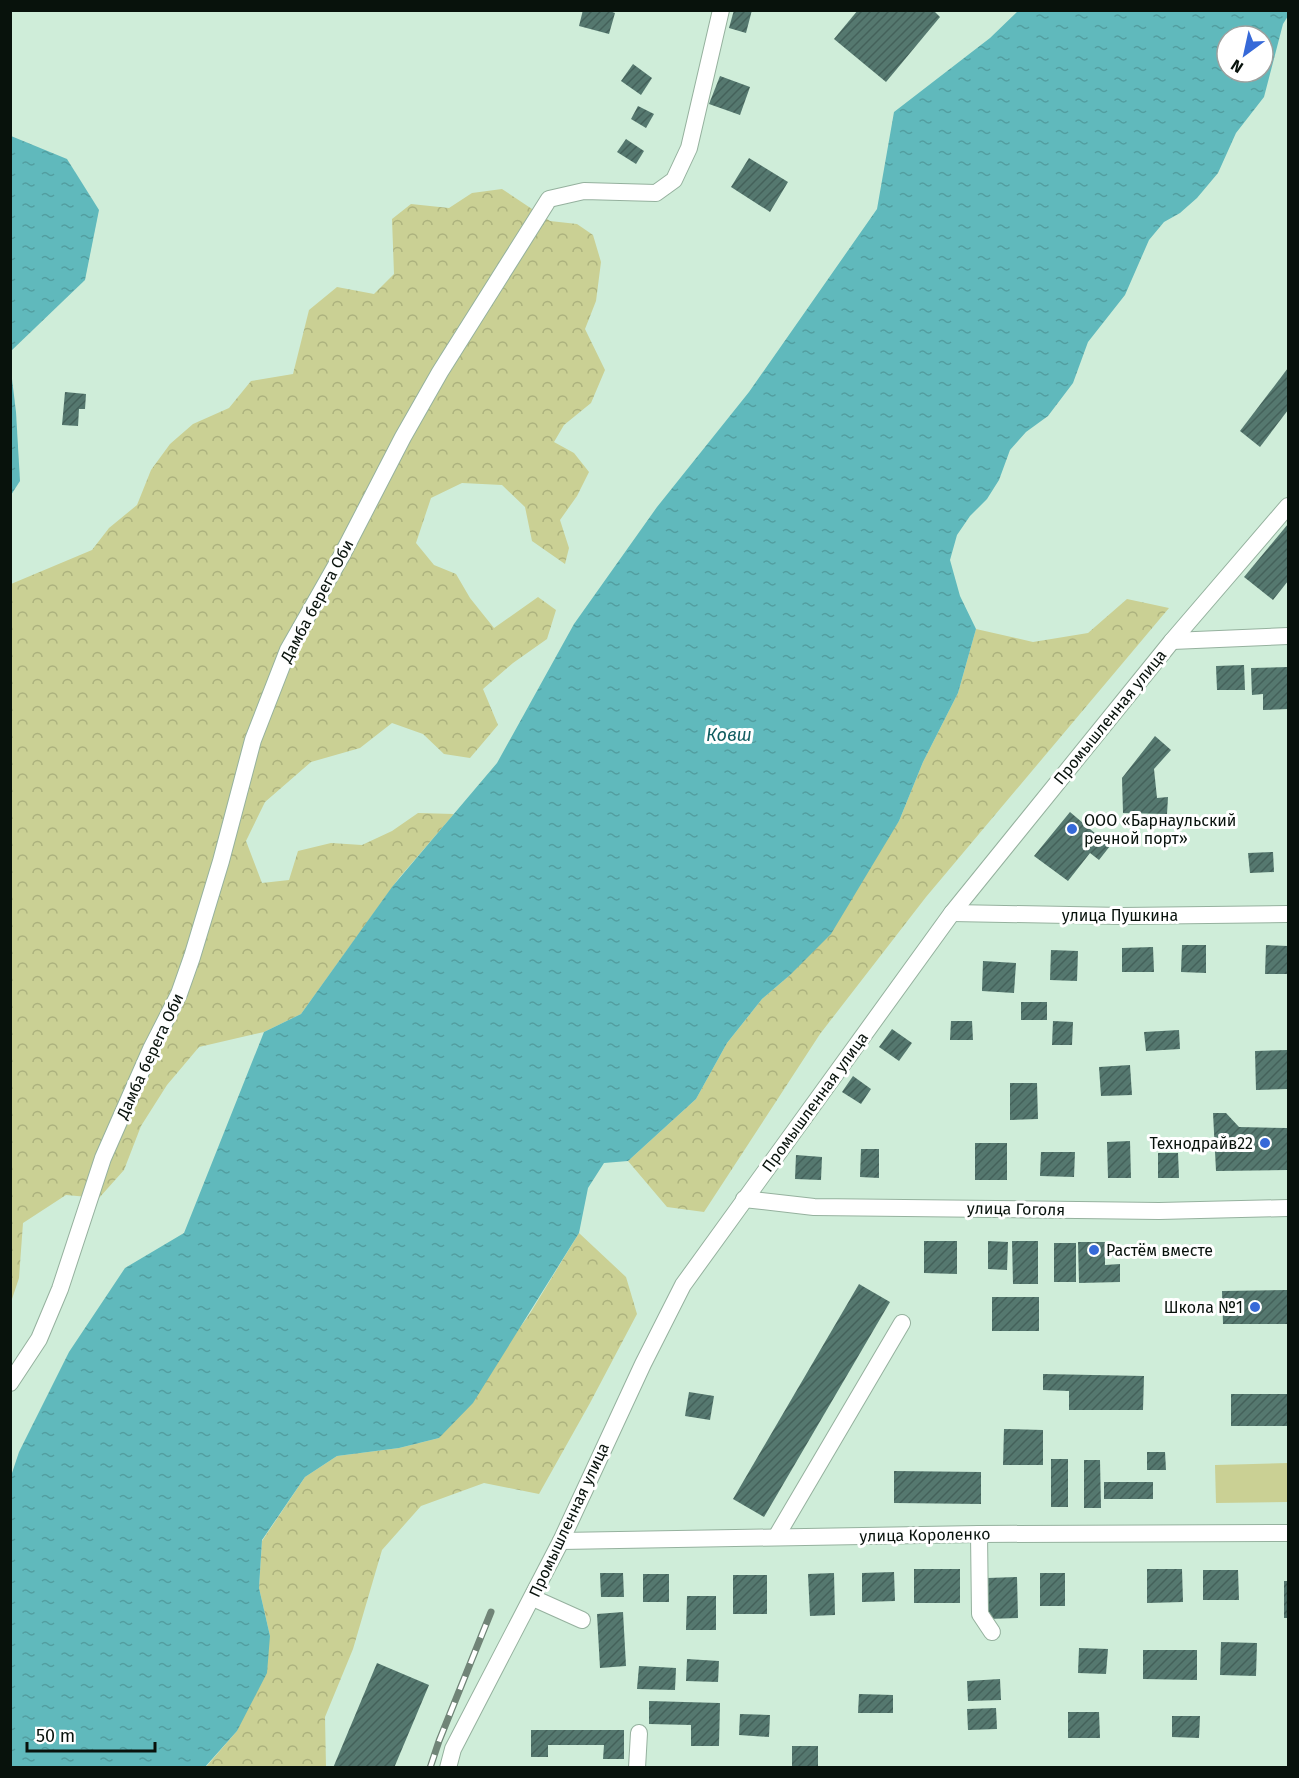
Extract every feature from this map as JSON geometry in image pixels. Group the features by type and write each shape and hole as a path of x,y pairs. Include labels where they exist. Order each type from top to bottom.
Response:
{"street":[{"name":"Дамба берега Оби","path":"10,1383 39,1339 60,1289 104,1158 151,1049 179,994 222,861 253,740 288,650 342,555 403,437 435,381 549,199 584,191 656,193 674,180 689,148 721,10"},
{"name":"Промышленная улица","path":"448,1767 453,1749 533,1598 643,1364 683,1285 952,913 1172,641 1288,506"},
{"path":"1172,641 1288,636"},
{"name":"улица Пушкина","path":"952,913 1123,916 1288,914"},
{"name":"улица Гоголя","path":"744,1199 814,1207 1159,1211 1288,1208"},
{"path":"776,1537 902,1323"},
{"name":"улица Короленко","path":"561,1541 979,1534 1288,1533"},
{"path":"979,1534 980,1614 992,1632"},
{"path":"533,1598 582,1620"},
{"path":"638,1767 639,1733"}],"green space":[{"path":"502,189 550,221 577,224 593,235 601,262 596,301 585,329 605,370 591,403 564,425 554,442 574,453 589,472 577,496 560,520 569,548 565,564 532,541 525,507 502,485 462,483 431,498 416,543 434,565 456,574 470,598 494,628 538,597 556,610 547,639 513,663 483,689 498,725 470,758 444,754 423,734 392,723 360,748 311,762 265,802 246,841 262,883 289,880 298,851 331,843 362,845 392,831 418,813 454,814 399,878 301,1014 264,1032 199,1047 167,1085 141,1126 124,1170 99,1198 66,1195 23,1223 19,1278 11,1302 11,584 92,550 109,528 137,505 151,470 170,444 193,424 229,408 251,381 293,374 309,310 337,287 374,294 394,274 392,219 411,204 449,208 472,193"},
{"path":"1127,599 1169,608 926,897 820,1034 704,1212 667,1207 628,1161 696,1099 727,1043 762,999 790,975 899,821 923,762 958,693 976,629 1033,642 1088,633"},
{"path":"579,1233 626,1277 637,1314 539,1494 484,1483 421,1506 382,1550 353,1649 325,1717 326,1767 205,1768 237,1731 270,1636 259,1588 262,1541 305,1477 337,1456 399,1448 439,1438 529,1315"},
{"path":"1288,1463 1288,1502 1216,1503 1215,1465"}],"water":[{"name":"Ковш","path":"1019,10 1288,10 1275,55 1275,24 1215,24 1215,84 1267,84 1264,97 1236,133 1218,173 1197,198 1180,213 1164,222 1149,240 1125,295 1088,342 1073,383 1048,416 1026,432 1010,450 999,480 987,499 970,516 957,535 950,560 960,596 976,629 958,693 923,762 899,821 831,934 762,999 727,1043 696,1099 628,1161 604,1163 588,1188 579,1233 473,1403 439,1438 399,1448 337,1456 305,1477 262,1540 259,1588 270,1636 267,1673 237,1731 205,1767 11,1767 11,1476 19,1452 69,1352 125,1268 184,1233 264,1032 301,1014 392,887 497,763 574,624 657,507 749,392 877,209 894,112 990,38"},
{"path":"11,136 67,159 99,210 85,280 11,351"},
{"path":"11,371 20,481 11,495"}],"building":[{"path":"583,10 607,10 615,13 609,34 579,26"},
{"path":"734,10 752,10 746,33 729,28"},
{"path":"858,10 933,10 940,17 886,82 834,39"},
{"path":"633,64 652,78 641,95 621,81"},
{"path":"720,76 750,87 740,115 709,104"},
{"path":"638,106 654,114 646,128 631,119"},
{"path":"626,139 644,151 636,164 617,152"},
{"path":"749,158 788,182 770,212 731,187"},
{"path":"1288,368 1288,410 1260,447 1240,431"},
{"path":"65,392 86,394 85,409 79,409 78,426 62,425"},
{"path":"1288,524 1288,581 1273,600 1244,577"},
{"path":"1244,665 1245,690 1217,690 1216,666"},
{"path":"1288,667 1288,709 1263,710 1263,694 1252,695 1251,668"},
{"path":"1155,736 1171,750 1154,769 1157,798 1168,797 1167,814 1123,813 1122,778"},
{"path":"1070,812 1110,846 1099,860 1090,853 1068,881 1034,856"},
{"path":"1273,852 1274,872 1250,873 1248,853"},
{"path":"1182,945 1206,945 1206,973 1181,972"},
{"path":"1266,945 1288,946 1288,974 1265,974"},
{"path":"1153,947 1154,972 1122,972 1122,948"},
{"path":"1051,950 1078,951 1077,981 1050,980"},
{"path":"983,961 1016,963 1014,993 982,991"},
{"path":"1021,1002 1047,1002 1047,1020 1021,1020"},
{"path":"951,1021 972,1021 973,1040 950,1040"},
{"path":"1053,1021 1073,1022 1072,1045 1052,1045"},
{"path":"892,1029 912,1043 899,1061 879,1047"},
{"path":"1179,1030 1180,1049 1146,1051 1144,1032"},
{"path":"1288,1050 1288,1089 1256,1090 1255,1051"},
{"path":"1130,1065 1132,1095 1101,1096 1099,1067"},
{"path":"853,1076 871,1089 861,1104 842,1092"},
{"path":"1010,1083 1037,1083 1038,1119 1010,1120"},
{"path":"1213,1113 1226,1113 1239,1127 1287,1128 1288,1170 1216,1171"},
{"path":"1130,1141 1131,1178 1108,1178 1107,1142"},
{"path":"975,1143 1007,1143 1007,1180 975,1180"},
{"path":"861,1149 879,1149 879,1178 860,1177"},
{"path":"1041,1152 1075,1152 1074,1177 1040,1176"},
{"path":"1158,1153 1178,1153 1179,1178 1158,1178"},
{"path":"796,1155 822,1157 821,1180 795,1179"},
{"path":"924,1241 957,1241 957,1274 924,1273"},
{"path":"988,1241 1008,1242 1007,1270 988,1269"},
{"path":"1012,1241 1038,1241 1038,1284 1013,1284"},
{"path":"1078,1242 1105,1242 1105,1265 1120,1264 1120,1282 1079,1283"},
{"path":"1054,1243 1076,1243 1076,1282 1054,1282"},
{"path":"859,1284 890,1302 764,1517 733,1499"},
{"name":"Школа №1","path":"1288,1290 1288,1324 1223,1324 1222,1291"},
{"path":"992,1297 1039,1297 1039,1331 992,1331"},
{"path":"1043,1374 1144,1376 1143,1410 1069,1410 1069,1391 1043,1390"},
{"path":"689,1392 714,1396 710,1420 685,1416"},
{"path":"1231,1394 1288,1394 1288,1426 1231,1426"},
{"path":"1004,1429 1043,1430 1043,1465 1003,1465"},
{"path":"1147,1452 1165,1452 1166,1470 1147,1470"},
{"path":"1051,1459 1068,1459 1068,1507 1051,1507"},
{"path":"1084,1460 1100,1460 1101,1508 1084,1508"},
{"path":"894,1471 981,1472 981,1504 894,1503"},
{"path":"1104,1482 1153,1482 1153,1499 1104,1499"},
{"path":"914,1569 960,1569 960,1603 914,1603"},
{"path":"1147,1569 1182,1569 1183,1602 1147,1603"},
{"path":"1203,1570 1238,1570 1239,1600 1203,1600"},
{"path":"894,1572 895,1601 862,1602 862,1573"},
{"path":"600,1573 623,1573 624,1597 601,1597"},
{"path":"834,1573 835,1615 810,1616 808,1574"},
{"path":"1040,1573 1065,1573 1065,1606 1040,1606"},
{"path":"643,1574 669,1574 669,1602 643,1602"},
{"path":"733,1575 767,1575 767,1614 733,1614"},
{"path":"1017,1577 1018,1618 988,1619 987,1578"},
{"path":"1284,1581 1288,1581 1288,1618 1284,1618"},
{"path":"687,1596 716,1596 716,1630 686,1630"},
{"path":"623,1612 626,1666 600,1668 597,1614"},
{"path":"1221,1642 1257,1643 1256,1676 1220,1675"},
{"path":"1079,1648 1108,1649 1106,1674 1078,1673"},
{"path":"1143,1650 1197,1650 1197,1680 1143,1679"},
{"path":"687,1659 719,1661 718,1682 686,1681"},
{"path":"377,1663 429,1685 394,1768 333,1768"},
{"path":"639,1666 676,1668 675,1690 637,1689"},
{"path":"1000,1679 1001,1700 968,1701 967,1681"},
{"path":"859,1694 893,1695 893,1713 858,1713"},
{"path":"649,1701 720,1703 719,1746 691,1746 691,1725 649,1724"},
{"path":"996,1708 997,1729 968,1730 967,1709"},
{"path":"1068,1712 1099,1712 1100,1738 1068,1738"},
{"path":"740,1714 770,1715 769,1737 739,1735"},
{"path":"1172,1716 1200,1716 1199,1738 1172,1737"},
{"path":"531,1730 624,1730 624,1759 603,1759 604,1745 548,1745 548,1757 531,1757"},
{"path":"792,1746 818,1746 818,1768 792,1768"}],"railway":[{"path":"430,1768 491,1612"}],"place":[{"name":"ООО «Барнаульский речной порт»","path":"1072,829"},
{"name":"Технодрайв22","path":"1265,1143"},
{"name":"Растём вместе","path":"1094,1250"},
{"name":"Школа №1","path":"1255,1307"}]}
